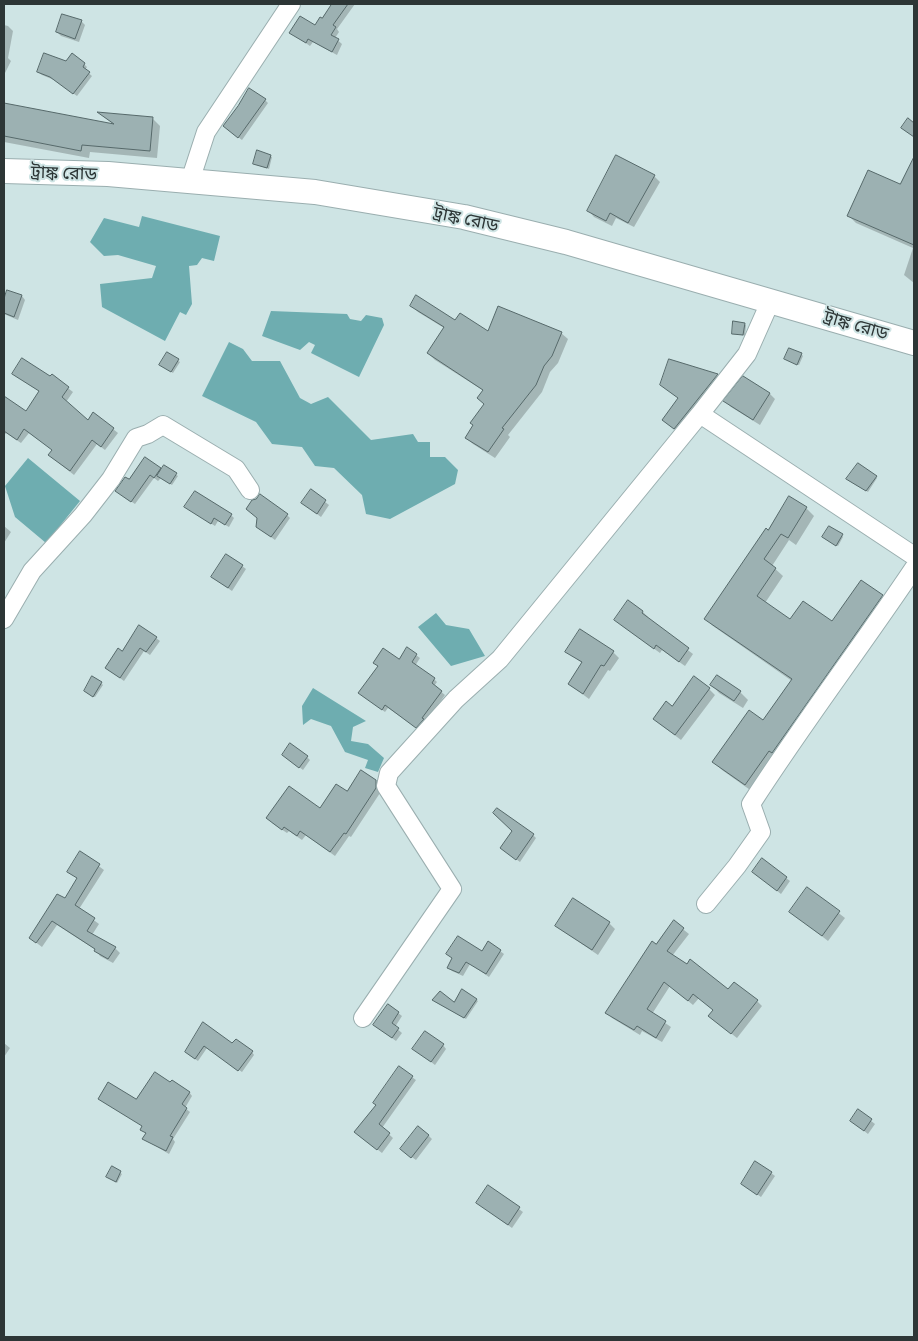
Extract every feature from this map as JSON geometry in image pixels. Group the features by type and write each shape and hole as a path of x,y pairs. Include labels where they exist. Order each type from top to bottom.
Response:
{"main road":[{"name":"ট্রাঙ্ক রোড","path":"4,171 108,174 315,192 464,218 566,242 914,342"}],"street":[{"path":"190,181 206,132 291,4"},
{"path":"363,1018 452,889 386,786 389,773 456,699 500,659 700,414 747,354 771,300"},
{"path":"700,414 914,556"},
{"path":"4,619 32,571 83,515 111,479 136,438 148,434 163,425 236,469 250,490"},
{"path":"706,904 747,853 761,832 751,804 780,759 870,634 914,568"}],"water":[{"path":"142,216 220,236 214,261 202,258 197,265 189,266 192,304 186,315 180,312 165,341 102,307 100,284 152,278 156,266 118,255 104,256 90,242 104,218 139,227"},
{"path":"271,311 347,314 350,319 361,321 366,315 382,318 384,325 359,377 311,353 315,345 309,342 300,350 262,336"},
{"path":"229,342 243,349 252,361 280,361 300,398 311,404 328,397 371,440 413,434 418,442 430,442 430,457 445,457 458,470 455,484 390,519 366,514 362,495 334,468 315,466 302,447 272,444 256,422 202,396"},
{"path":"28,458 80,501 46,543 15,517 5,486"},
{"path":"436,613 446,625 469,629 485,656 451,666 418,627"},
{"path":"313,688 366,721 353,727 351,741 368,744 384,758 378,772 365,768 368,760 345,752 331,726 311,719 303,725 302,706"}],"building":[{"path":"332,4 348,4 333,25 336,27 331,35 339,39 332,52 308,39 306,43 289,33 300,16 315,25"},
{"path":"62,14 82,20 75,39 56,32"},
{"path":"44,53 66,61 72,53 85,63 83,67 90,72 73,94 50,77 37,72"},
{"path":"249,88 266,99 238,138 223,126"},
{"path":"4,103 114,124 97,112 153,117 150,151 82,145 81,151 4,136"},
{"path":"908,118 914,123 914,137 901,128"},
{"path":"257,150 271,155 267,168 253,164"},
{"path":"616,155 655,175 628,223 610,213 606,221 587,211"},
{"path":"914,157 914,245 847,216 868,170 900,184"},
{"path":"7,290 22,295 14,317 4,313 4,299"},
{"path":"416,295 455,320 460,313 488,331 498,306 562,332 552,356 544,366 536,385 502,428 504,429 488,452 465,438 473,425 470,423 484,404 477,398 483,390 427,353 444,327 410,306"},
{"path":"733,321 745,323 743,335 732,334"},
{"path":"789,348 802,353 797,365 784,359"},
{"path":"167,352 179,359 171,372 159,365"},
{"path":"22,358 50,376 52,374 69,387 62,397 88,420 93,412 114,428 101,447 92,440 70,471 48,455 52,450 24,429 17,440 4,431 4,396 26,411 39,391 12,374"},
{"path":"669,359 718,374 674,429 662,420 678,398 660,385"},
{"path":"743,376 770,393 753,420 723,401"},
{"path":"145,457 161,468 154,478 150,475 131,502 115,491 125,477 129,479"},
{"path":"858,463 877,476 866,491 846,479"},
{"path":"164,465 177,473 170,484 157,476"},
{"path":"311,489 326,500 317,514 301,503"},
{"path":"195,491 232,514 225,525 214,518 211,524 184,507"},
{"path":"260,494 288,514 271,537 256,527 257,518 246,509 252,500 256,499"},
{"path":"789,496 807,507 788,538 781,534 764,559 776,568 757,596 790,619 803,601 832,621 861,580 883,595 772,753 769,751 745,785 712,762 749,710 763,720 792,679 704,619 766,528 768,530"},
{"path":"829,526 843,534 836,546 822,537"},
{"path":"226,554 243,565 228,588 211,577"},
{"path":"628,600 643,611 642,613 689,648 679,662 656,645 654,649 614,620"},
{"path":"139,625 157,637 146,652 140,648 120,678 105,668 118,648 122,651"},
{"path":"580,629 614,651 604,666 601,665 583,694 568,684 582,662 565,652"},
{"path":"407,647 417,654 412,662 435,678 432,683 442,691 416,728 385,705 382,710 358,693 378,666 373,663 383,648 399,659"},
{"path":"717,675 741,691 734,701 710,685"},
{"path":"92,676 102,682 93,697 84,691"},
{"path":"694,676 710,688 675,735 653,719 666,701 672,706"},
{"path":"290,743 308,756 299,768 282,755"},
{"path":"361,770 376,780 376,788 346,834 344,833 330,852 300,831 297,836 284,827 282,830 266,818 289,786 320,808 336,784 347,791"},
{"path":"497,808 534,834 516,860 500,848 512,831 493,813"},
{"path":"80,851 100,864 75,905 95,918 87,931 116,947 108,959 52,921 36,943 29,938 57,894 65,898 77,878 67,872"},
{"path":"762,858 787,877 777,891 752,872"},
{"path":"807,887 840,911 822,936 789,912"},
{"path":"573,898 610,922 592,950 555,926"},
{"path":"674,920 684,928 667,951 687,964 690,959 728,989 734,982 758,1000 731,1034 708,1016 713,1010 693,994 688,1001 664,982 647,1009 666,1021 656,1038 637,1026 634,1030 605,1013 652,941 656,944"},
{"path":"458,936 482,951 488,941 501,950 486,974 466,962 459,973 447,968 452,958 446,954"},
{"path":"462,989 477,999 464,1018 432,1000 440,991 454,1002"},
{"path":"388,1004 399,1012 392,1023 399,1028 392,1038 373,1025"},
{"path":"203,1022 232,1043 236,1039 253,1051 238,1071 204,1046 195,1059 185,1052"},
{"path":"425,1031 444,1044 431,1062 412,1049"},
{"path":"399,1066 413,1076 379,1124 390,1133 377,1150 354,1132 376,1105 373,1103"},
{"path":"155,1072 190,1092 182,1104 187,1108 170,1136 173,1137 166,1151 142,1139 146,1133 140,1130 142,1126 98,1099 108,1082 136,1099"},
{"path":"858,1109 872,1119 864,1131 850,1121"},
{"path":"418,1126 429,1135 411,1158 400,1149"},
{"path":"755,1161 772,1172 757,1195 741,1184"},
{"path":"112,1166 121,1171 116,1182 106,1177"},
{"path":"488,1185 520,1207 508,1225 476,1203"}]}
